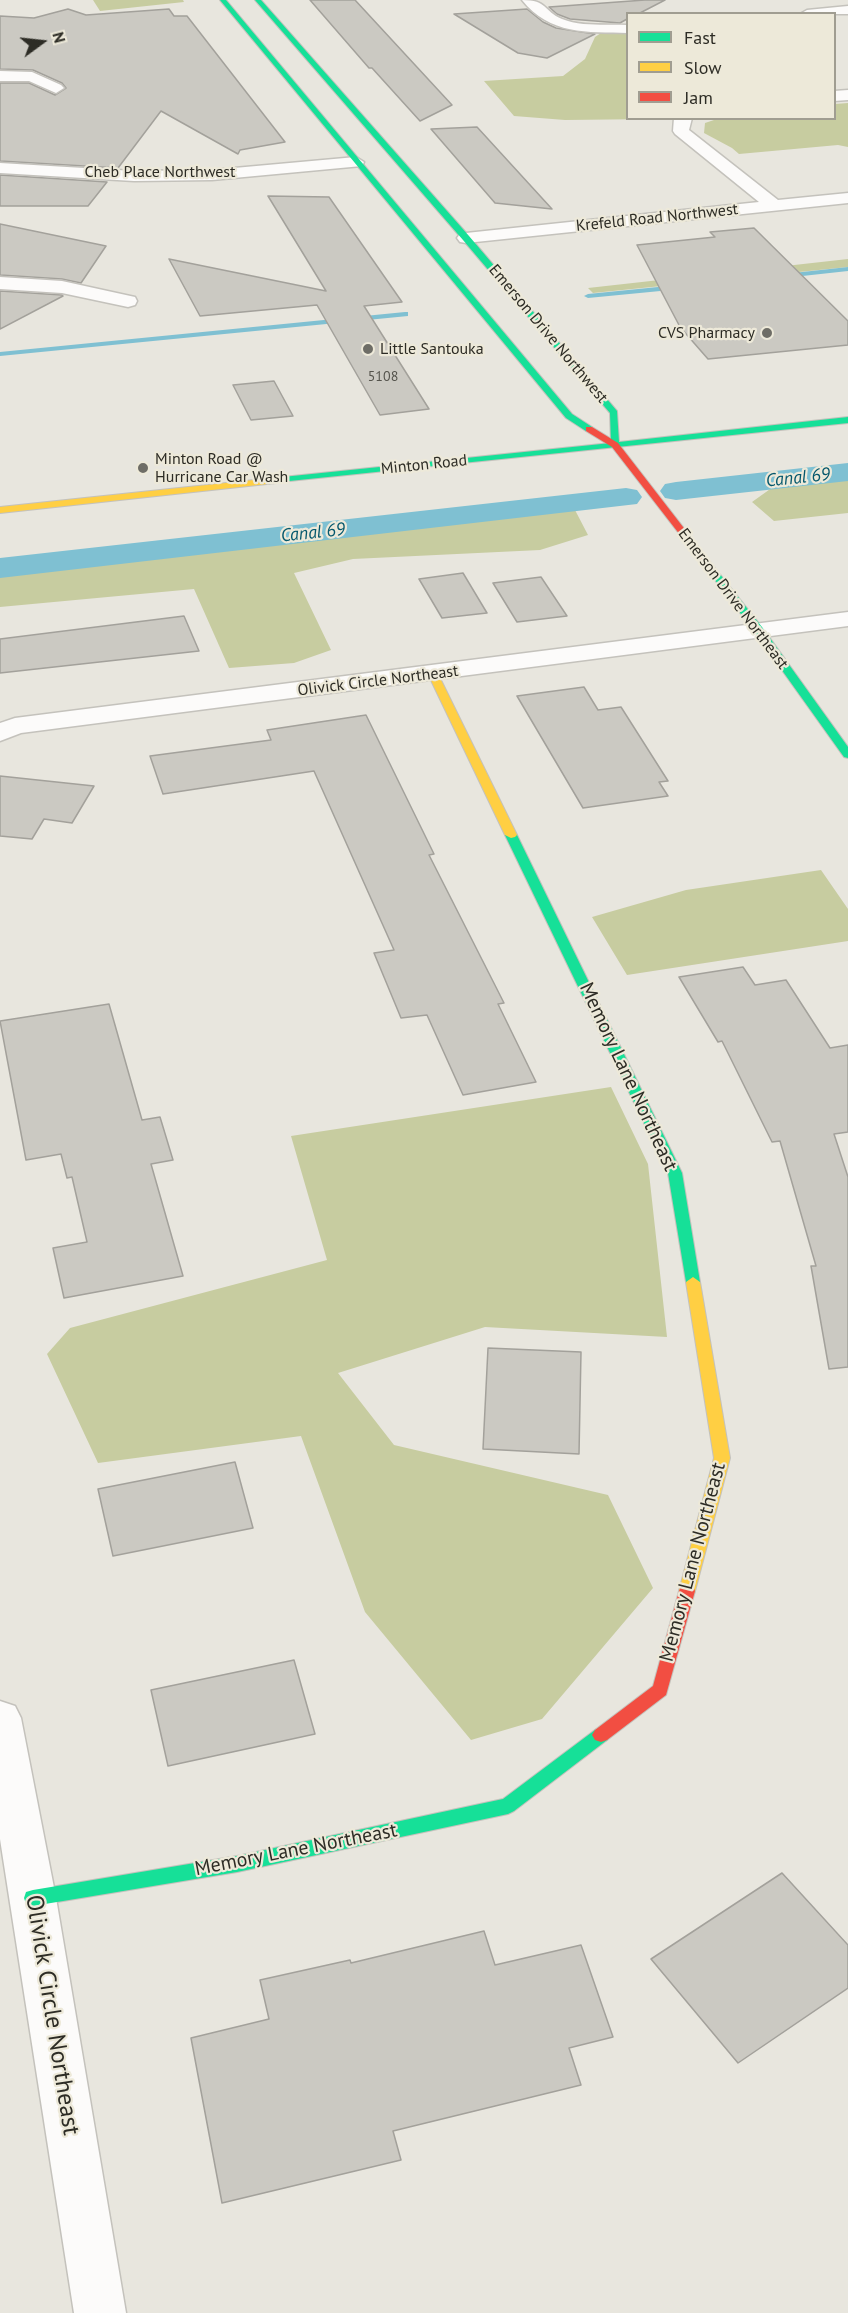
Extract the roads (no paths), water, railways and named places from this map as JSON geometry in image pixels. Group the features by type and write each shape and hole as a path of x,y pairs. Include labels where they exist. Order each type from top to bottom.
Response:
{"street":[{"name":"Emerson Drive Northwest","path":"223,0 569,416 615,445"},
{"name":"Emerson Drive Northwest","path":"258,0 466,238 614,413 615,445"},
{"path":"529,0 556,22 581,28 626,29"},
{"path":"828,12 848,10"},
{"path":"0,76 32,77 56,88"},
{"path":"682,120 681,131 773,205"},
{"name":"Cheb Place Northwest","path":"0,168 134,176 212,175 356,162"},
{"name":"Krefeld Road Northwest","path":"466,238 848,198"},
{"path":"0,283 62,287 128,301"},
{"name":"Minton Road","path":"0,510 848,420"},
{"name":"Emerson Drive Northeast","path":"615,445 758,629 848,754"},
{"name":"Olivick Circle Northeast","path":"0,733 15,726 848,619"},
{"name":"Memory Lane Northeast","path":"33,1898 237,1864 508,1806 660,1690 722,1458 675,1173 433,674"},
{"name":"Olivick Circle Northeast","path":"0,1718 33,1898 100,2313"}],"waterway":[{"path":"784,276 848,269"},
{"path":"588,296 678,287"},
{"path":"0,354 405,314"},
{"name":"Canal 69","path":"676,491 848,472"},
{"name":"Canal 69","path":"0,568 626,497"}],"place":[{"name":"CVS Pharmacy","path":"767,333"},
{"name":"Little Santouka","path":"368,349"},
{"name":"Minton Road @ Hurricane Car Wash","path":"143,468"}]}
